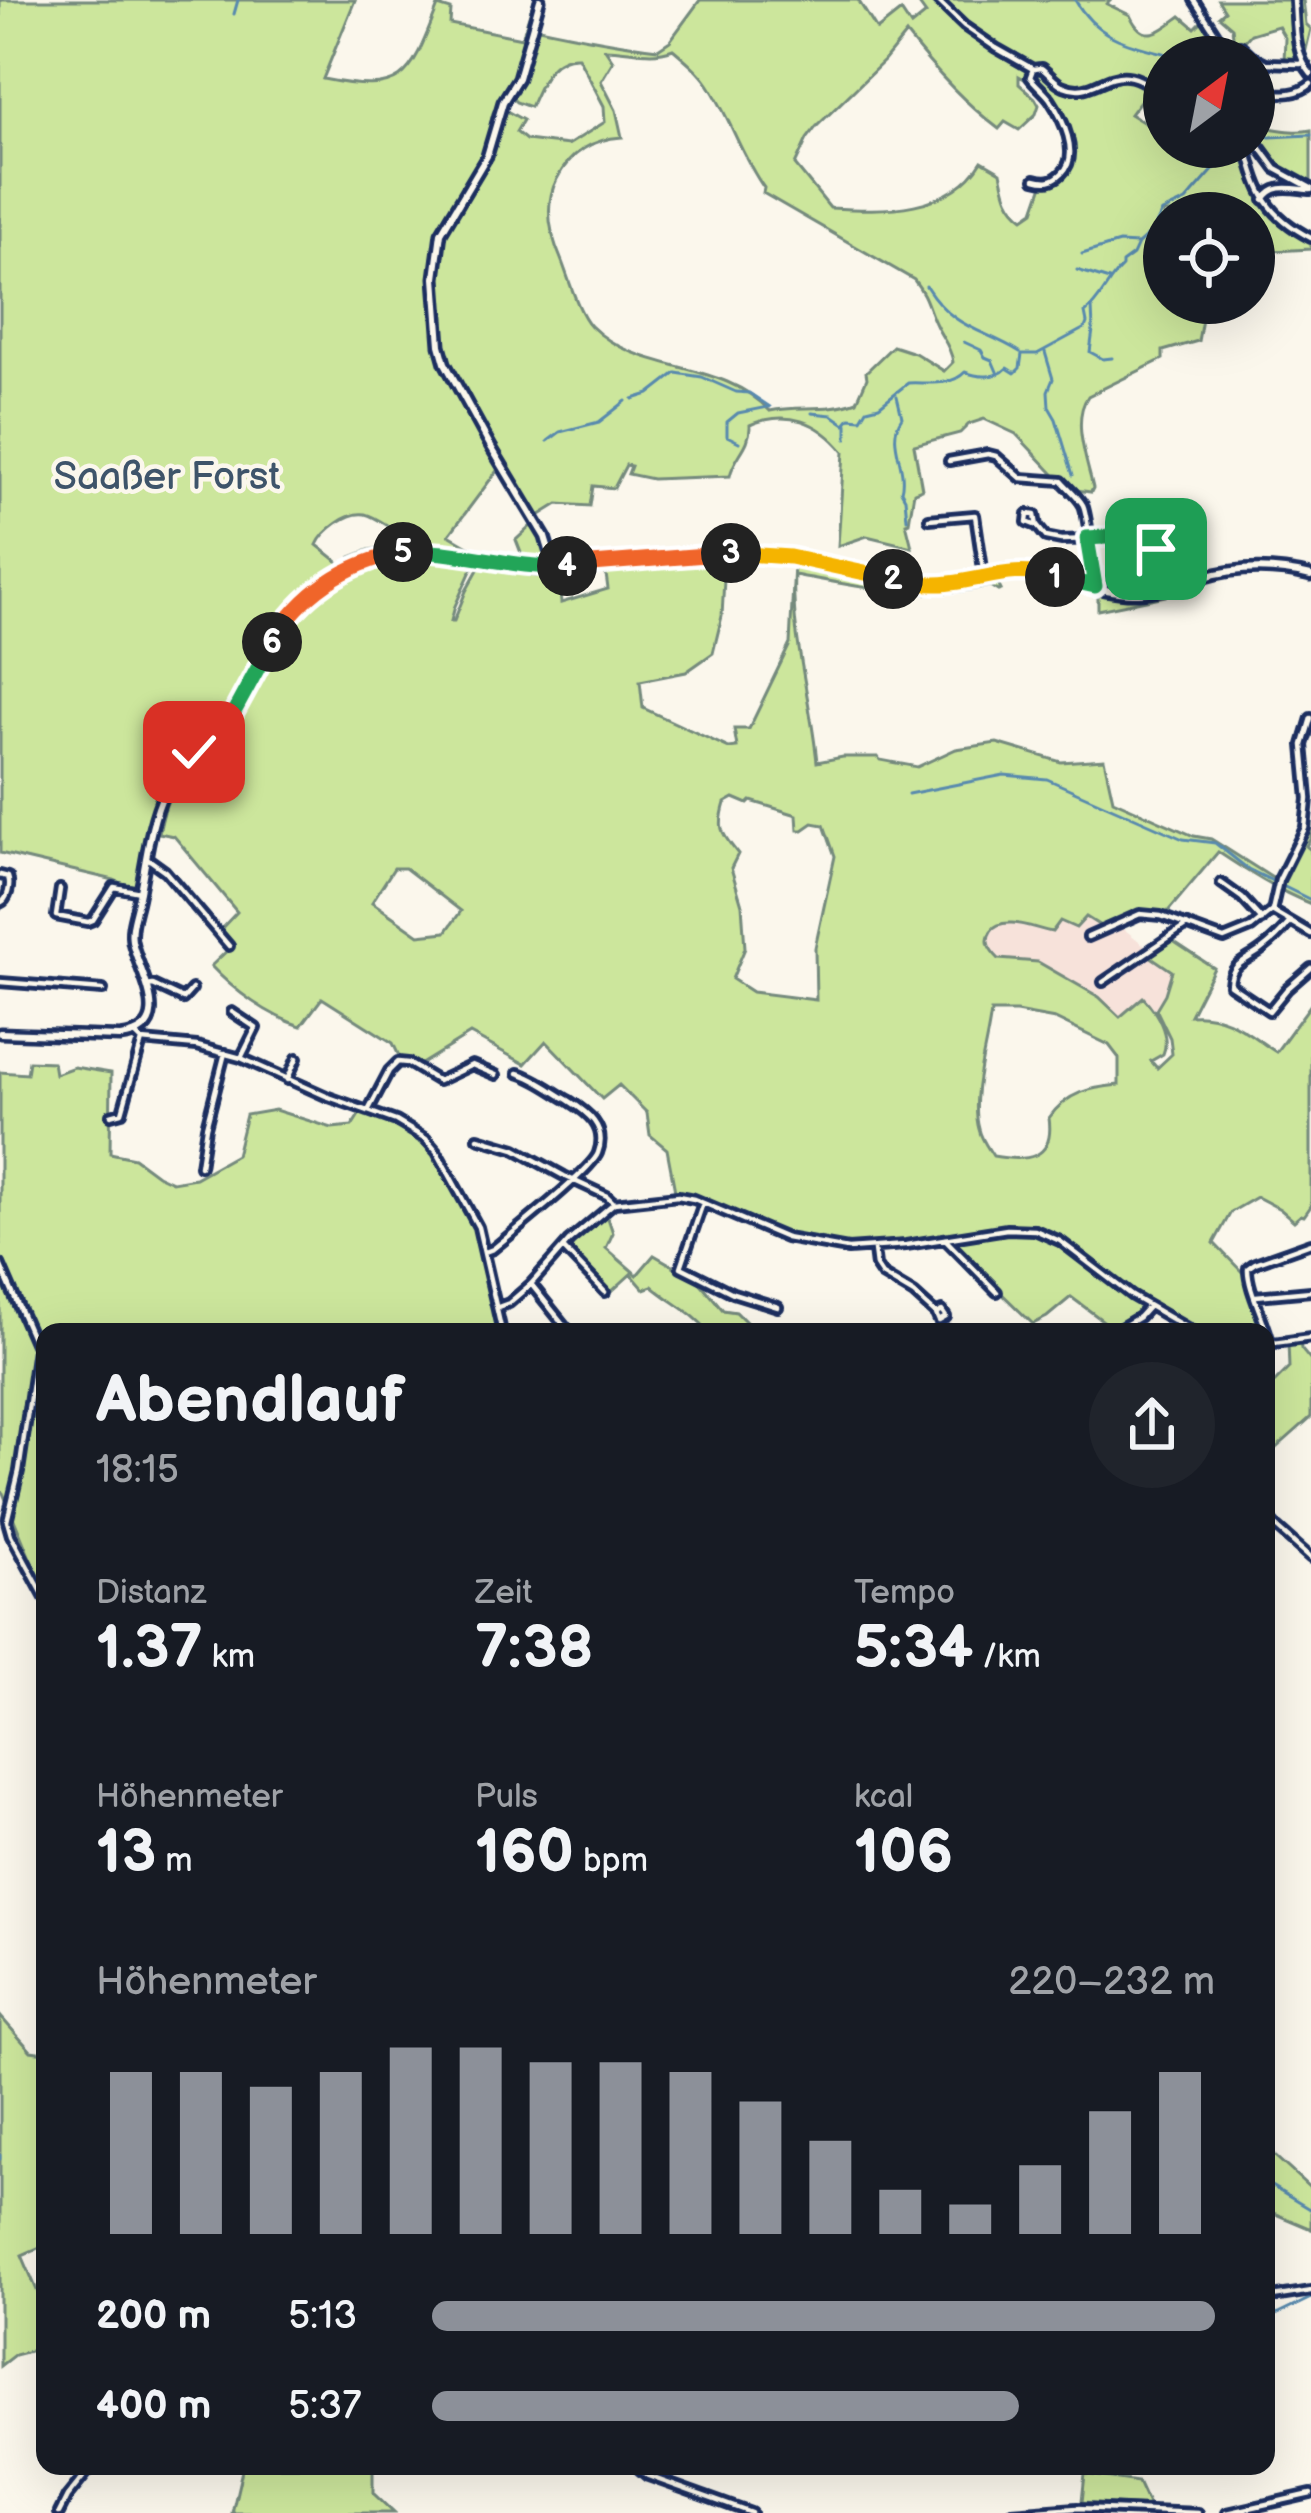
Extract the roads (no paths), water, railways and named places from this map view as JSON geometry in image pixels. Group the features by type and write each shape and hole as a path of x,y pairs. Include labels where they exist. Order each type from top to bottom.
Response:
{"street":[{"path":"540,0 518,78 495,123 487,156 441,233 435,278 445,364 545,537 554,566"},
{"path":"937,0 964,26 1033,69 1040,68 1062,86 1076,89 1129,74 1143,81"},
{"path":"1194,0 1218,36"},
{"path":"1294,0 1299,55 1311,74"},
{"path":"1275,63 1303,64"},
{"path":"1033,69 1030,77 1051,101 1070,155 1068,167 1055,178 1035,179"},
{"path":"1275,94 1288,94 1311,84"},
{"path":"1275,168 1311,189"},
{"path":"1270,192 1311,189"},
{"path":"1275,211 1311,238"},
{"path":"949,461 988,454 1021,478 1062,481 1082,504 1095,586"},
{"path":"929,519 975,515 984,576"},
{"path":"1037,526 1046,537 1061,540 1142,540 1156,549 1180,552 1179,585"},
{"path":"0,1033 116,1037 135,1034 145,1026 152,1001 132,934 158,809 175,774 234,712 290,615 328,580 364,562 406,552 554,566 739,553 790,557 928,584 1017,571 1140,593 1245,570 1274,569 1311,576"},
{"path":"1088,937 1140,914 1161,916 1224,939 1272,911 1278,883 1306,821 1303,746 1311,718"},
{"path":"147,857 165,871 229,946"},
{"path":"0,875 10,882 0,903"},
{"path":"1221,883 1262,920"},
{"path":"60,889 56,916 88,922 114,887 140,892"},
{"path":"1272,911 1311,934"},
{"path":"1290,922 1260,951 1238,963 1229,985 1269,1011 1311,968"},
{"path":"1103,982 1187,925"},
{"path":"0,982 103,990"},
{"path":"147,986 183,999 192,989"},
{"path":"232,1012 256,1028 242,1058"},
{"path":"135,1034 142,1041 197,1046 242,1058 406,1126 432,1145 474,1218 501,1323"},
{"path":"111,1114 122,1112 142,1041"},
{"path":"200,1166 225,1053"},
{"path":"287,1080 297,1058"},
{"path":"368,1111 398,1062 439,1081 472,1065 496,1075"},
{"path":"485,1252 598,1154 594,1118 518,1073"},
{"path":"478,1138 515,1149 614,1203"},
{"path":"498,1306 531,1284 614,1203 677,1196 799,1242 848,1249 1007,1229 1035,1230 1048,1234 1177,1323"},
{"path":"704,1203 681,1268 733,1293 778,1307"},
{"path":"945,1239 997,1292"},
{"path":"1263,1323 1247,1277 1251,1265 1311,1244"},
{"path":"563,1248 605,1292"},
{"path":"874,1249 882,1275 936,1314"},
{"path":"0,1264 36,1345"},
{"path":"531,1284 562,1323"},
{"path":"1256,1296 1311,1291"},
{"path":"1129,1323 1148,1307"},
{"path":"1275,1342 1311,1338"},
{"path":"36,1355 20,1471 7,1521 36,1578"},
{"path":"1275,1526 1311,1558"},
{"path":"1275,2297 1311,2291"},
{"path":"59,2513 85,2475"},
{"path":"647,2475 751,2513"},
{"path":"1230,2513 1311,2494"},
{"path":"1012,2513 1077,2508 1198,2513"}],"waterway":[{"path":"234,14 238,0"},
{"path":"1075,0 1107,34 1143,48"},
{"path":"1275,137 1311,135"},
{"path":"812,413 832,415 845,424 850,418 861,419 867,409 879,406 908,383 946,382 965,372 992,375 1007,368 1015,373 1022,354 1037,354 1085,328 1085,313 1153,231 1162,212 1186,201 1215,168"},
{"path":"1082,254 1119,243 1138,244"},
{"path":"1077,270 1109,280"},
{"path":"926,286 958,320 1020,352"},
{"path":"1092,307 1090,352 1112,358"},
{"path":"964,342 992,360 998,374"},
{"path":"1045,352 1053,379 1049,407 1073,475"},
{"path":"633,399 649,394 676,373 749,393 770,407"},
{"path":"897,396 902,417 896,444 907,519"},
{"path":"548,441 560,432 599,422 626,401"},
{"path":"739,442 727,436 727,422 738,413 768,407"},
{"path":"847,424 847,439"},
{"path":"908,794 1004,775 1047,779 1183,839 1215,843 1248,869 1311,900"},
{"path":"1275,2188 1311,2210"},
{"path":"1275,2316 1311,2298"}],"park label":[{"name":"Saaßer Forst","path":"167,475"}]}
